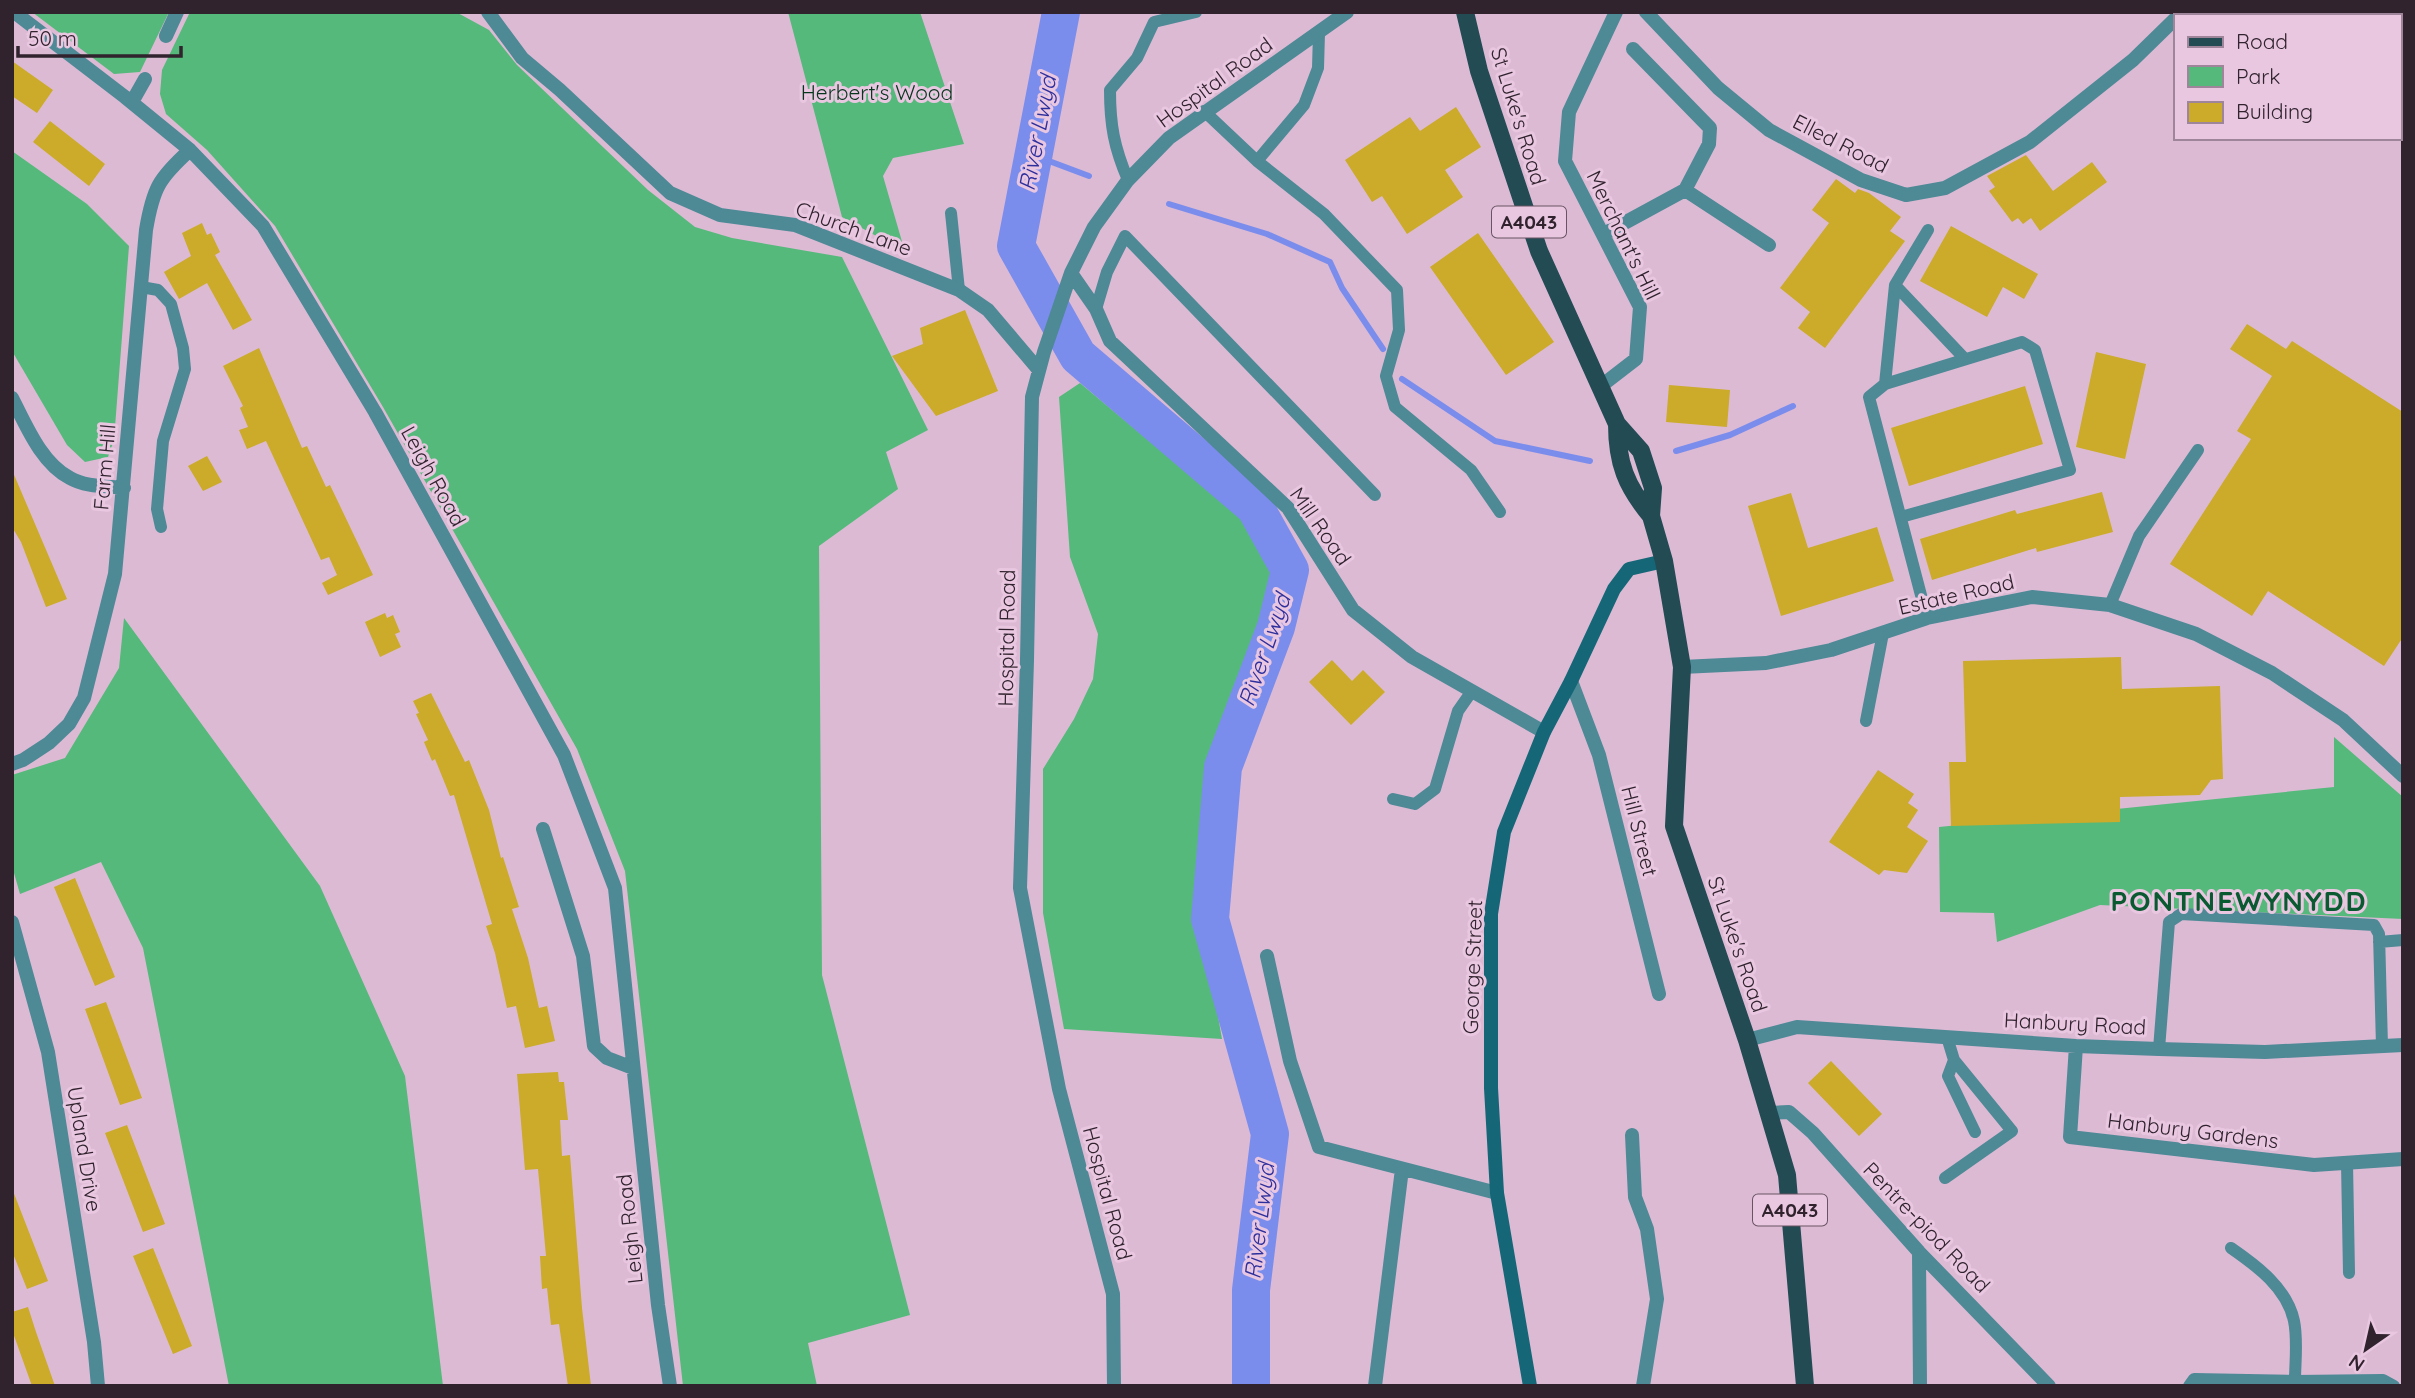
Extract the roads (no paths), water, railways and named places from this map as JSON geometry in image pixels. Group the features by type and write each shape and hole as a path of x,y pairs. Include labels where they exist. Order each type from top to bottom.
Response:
{"main road":[{"name":"St Luke's Road","path":"1465,12 1479,71 1539,251 1617,424 1641,451 1653,488 1651,516 1664,561 1682,667 1674,826 1747,1040 1787,1175 1805,1386"},
{"name":"George Street","path":"1530,1386 1497,1194 1490,1088 1491,914 1504,832 1544,732 1614,589 1629,569 1664,561"}],"street":[{"name":"Leigh Road","path":"14,12 190,150 263,226 375,412 564,755 615,888 658,1305 670,1386"},
{"path":"166,36 177,12"},
{"name":"Church Lane","path":"488,12 522,58 670,193 720,215 795,225 958,290 988,310 1038,369"},
{"name":"Hospital Road","path":"1114,1386 1113,1294 1059,1089 1020,888 1028,647 1032,397 1038,369 1071,273 1094,227 1128,180 1169,138 1204,111 1347,12"},
{"name":"Merchant's Hill","path":"1601,386 1636,359 1640,307 1565,161 1569,112 1616,12"},
{"name":"Elled Road","path":"1646,12 1718,88 1769,130 1861,180 1906,195 1945,188 2030,142 2133,60 2174,21"},
{"path":"1604,234 1685,190 1709,144 1710,128 1633,49"},
{"path":"132,102 145,79"},
{"name":"Farm Hill","path":"12,764 49,743 69,724 84,698 115,574 151,199 164,173 190,150"},
{"path":"1685,190 1769,245"},
{"name":"Mill Road","path":"1071,273 1096,309 1110,341 1288,508 1353,610 1412,657 1544,732"},
{"path":"12,398 47,459 69,478 94,485 124,488"},
{"name":"Estate Road","path":"1682,667 1766,663 1832,650 1927,618 2032,597 2110,605 2196,634 2272,673 2343,720 2403,776"},
{"name":"Hill Street","path":"1571,681 1599,755 1659,994"},
{"path":"543,830 583,956 594,1046 607,1058 633,1068"},
{"name":"Upland Drive","path":"12,922 48,1052 94,1342 98,1386"},
{"path":"1267,956 1290,1061 1319,1147 1497,1194"},
{"name":"Hanbury Road","path":"1747,1040 1797,1027 2159,1049 2265,1052 2403,1045"},
{"name":"Hanbury Gardens","path":"2076,1046 2070,1137 2314,1166 2403,1159"},
{"name":"Pentre-piod Road","path":"1769,1113 1789,1112 1813,1133 1919,1252 2049,1386"},
{"path":"1632,1135 1635,1197 1647,1229 1657,1299 1643,1386"},
{"path":"1375,1386 1402,1169"},
{"path":"1919,1252 1920,1386"}],"lane":[{"path":"1128,180 1115,151 1110,124 1110,90 1137,58 1154,22 1196,12"},
{"path":"1257,161 1304,105 1318,68 1319,33"},
{"path":"1204,111 1257,161 1324,214 1397,289 1399,330 1386,376 1395,407 1471,470 1500,512"},
{"path":"951,213 958,290"},
{"path":"1885,384 1895,285 1928,230"},
{"path":"1096,309 1108,272 1125,236 1376,495"},
{"path":"1895,285 1965,359"},
{"path":"141,287 158,290 171,304 183,348 185,369 163,441 157,509 161,527"},
{"path":"1900,517 2070,470 2035,350 2022,342 1885,384 1869,397 1900,517 1927,618"},
{"path":"2110,605 2138,536 2198,450"},
{"path":"1866,721 1883,633"},
{"path":"1393,799 1415,804 1435,789 1458,710 1472,691"},
{"path":"2159,1049 2169,922 2181,914 2374,925 2379,934 2382,1046"},
{"path":"2379,942 2403,940"},
{"path":"1945,1178 2012,1131 1954,1060 1947,1037"},
{"path":"1954,1060 1948,1076 1975,1132"},
{"path":"2347,1163 2349,1273"},
{"path":"2231,1248 2258,1267 2282,1293 2294,1321 2295,1384"},
{"path":"2189,1386 2194,1379 2295,1384 2383,1380 2394,1386"}],"waterway":[{"name":"River Lwyd","path":"1061,12 1016,246 1078,356 1255,507 1290,570 1276,627 1223,767 1210,919 1270,1134 1251,1290 1251,1386"},
{"path":"1033,155 1089,176"},
{"path":"1169,204 1267,234 1330,262 1342,288 1383,349"},
{"path":"1402,379 1495,441 1590,461"},
{"path":"1676,451 1730,435 1793,406"}],"district":[{"name":"PONTNEWYNYDD","path":"2239,900"}],"park label":[{"name":"Herbert's Wood","path":"877,92"}]}
